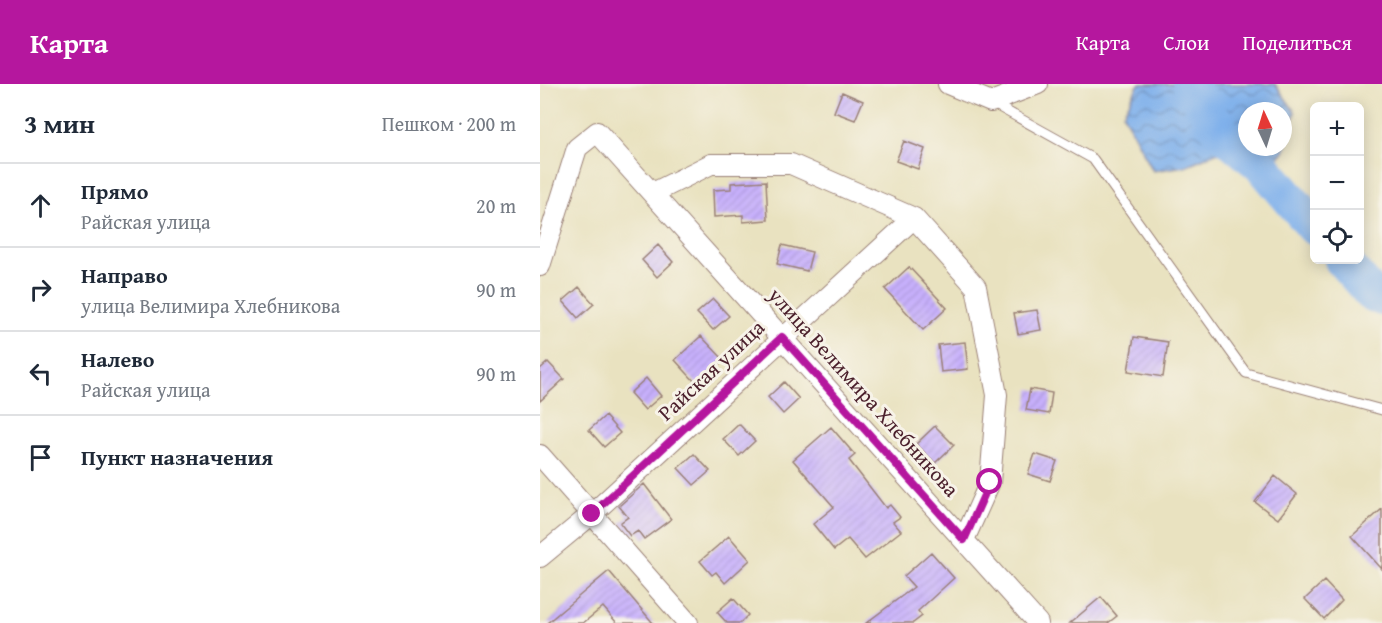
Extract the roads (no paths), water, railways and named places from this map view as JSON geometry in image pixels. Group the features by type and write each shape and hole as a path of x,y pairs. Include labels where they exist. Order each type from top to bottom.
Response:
{"street":[{"path":"948,84 991,102 1038,84"},
{"name":"улица Велимира Хлебникова","path":"540,266 577,148 597,132 1038,623"},
{"path":"653,193 711,164 791,164 914,218 976,286 997,395 990,482 964,540"},
{"name":"Райская улица","path":"540,557 592,514 914,218"},
{"path":"540,455 688,623"}],"lane":[{"path":"991,102 1093,159 1246,373 1382,410"}],"water":[{"path":"1139,84 1275,84 1288,102 1238,102 1238,156 1280,156 1267,172 1218,152 1185,166 1153,171 1123,114"},
{"path":"1292,108 1295,112 1292,123"}],"waterway":[{"path":"1190,84 1219,130 1263,167 1310,222"},
{"path":"1346,264 1371,293 1382,298"}]}
